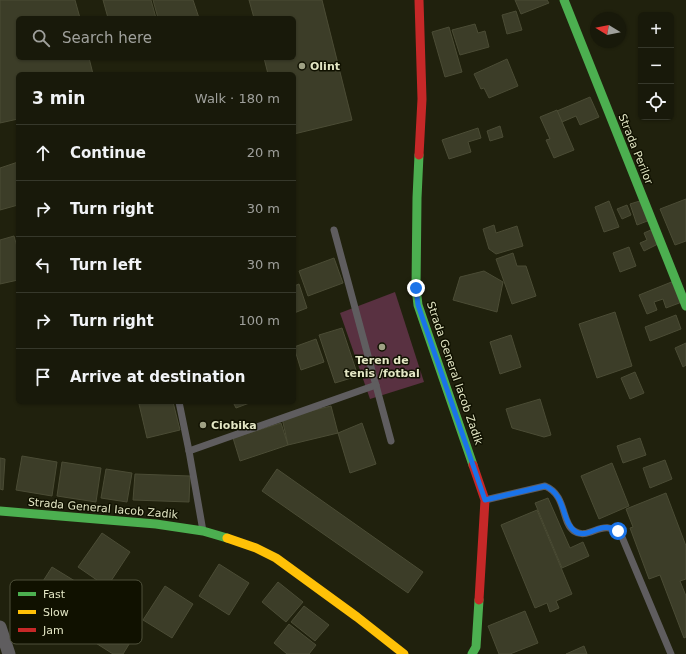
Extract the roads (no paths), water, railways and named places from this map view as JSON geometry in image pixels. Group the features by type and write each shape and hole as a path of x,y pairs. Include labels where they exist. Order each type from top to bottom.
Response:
{"street":[{"name":"Strada General Iacob Zadik","path":"419,0 422,99 417,198 416,288 418,305 485,500 476,647 472,654"},
{"name":"Strada Perilor","path":"564,0 686,306"},
{"name":"Strada General Iacob Zadik","path":"0,512 156,524 204,531 256,548 276,558 353,614 404,654"},
{"path":"0,627 9,654"}],"lane":[{"path":"334,230 391,441"},
{"path":"189,451 376,385"},
{"path":"179,404 204,531"},
{"path":"485,500 545,486 553,489 558,496 570,527 574,531 585,533 607,527 618,531 622,537 671,654"}],"place":[{"name":"Olint","path":"302,66"},
{"name":"Teren de tenis /fotbal","path":"382,347"},
{"name":"Ciobika","path":"203,425"}]}
